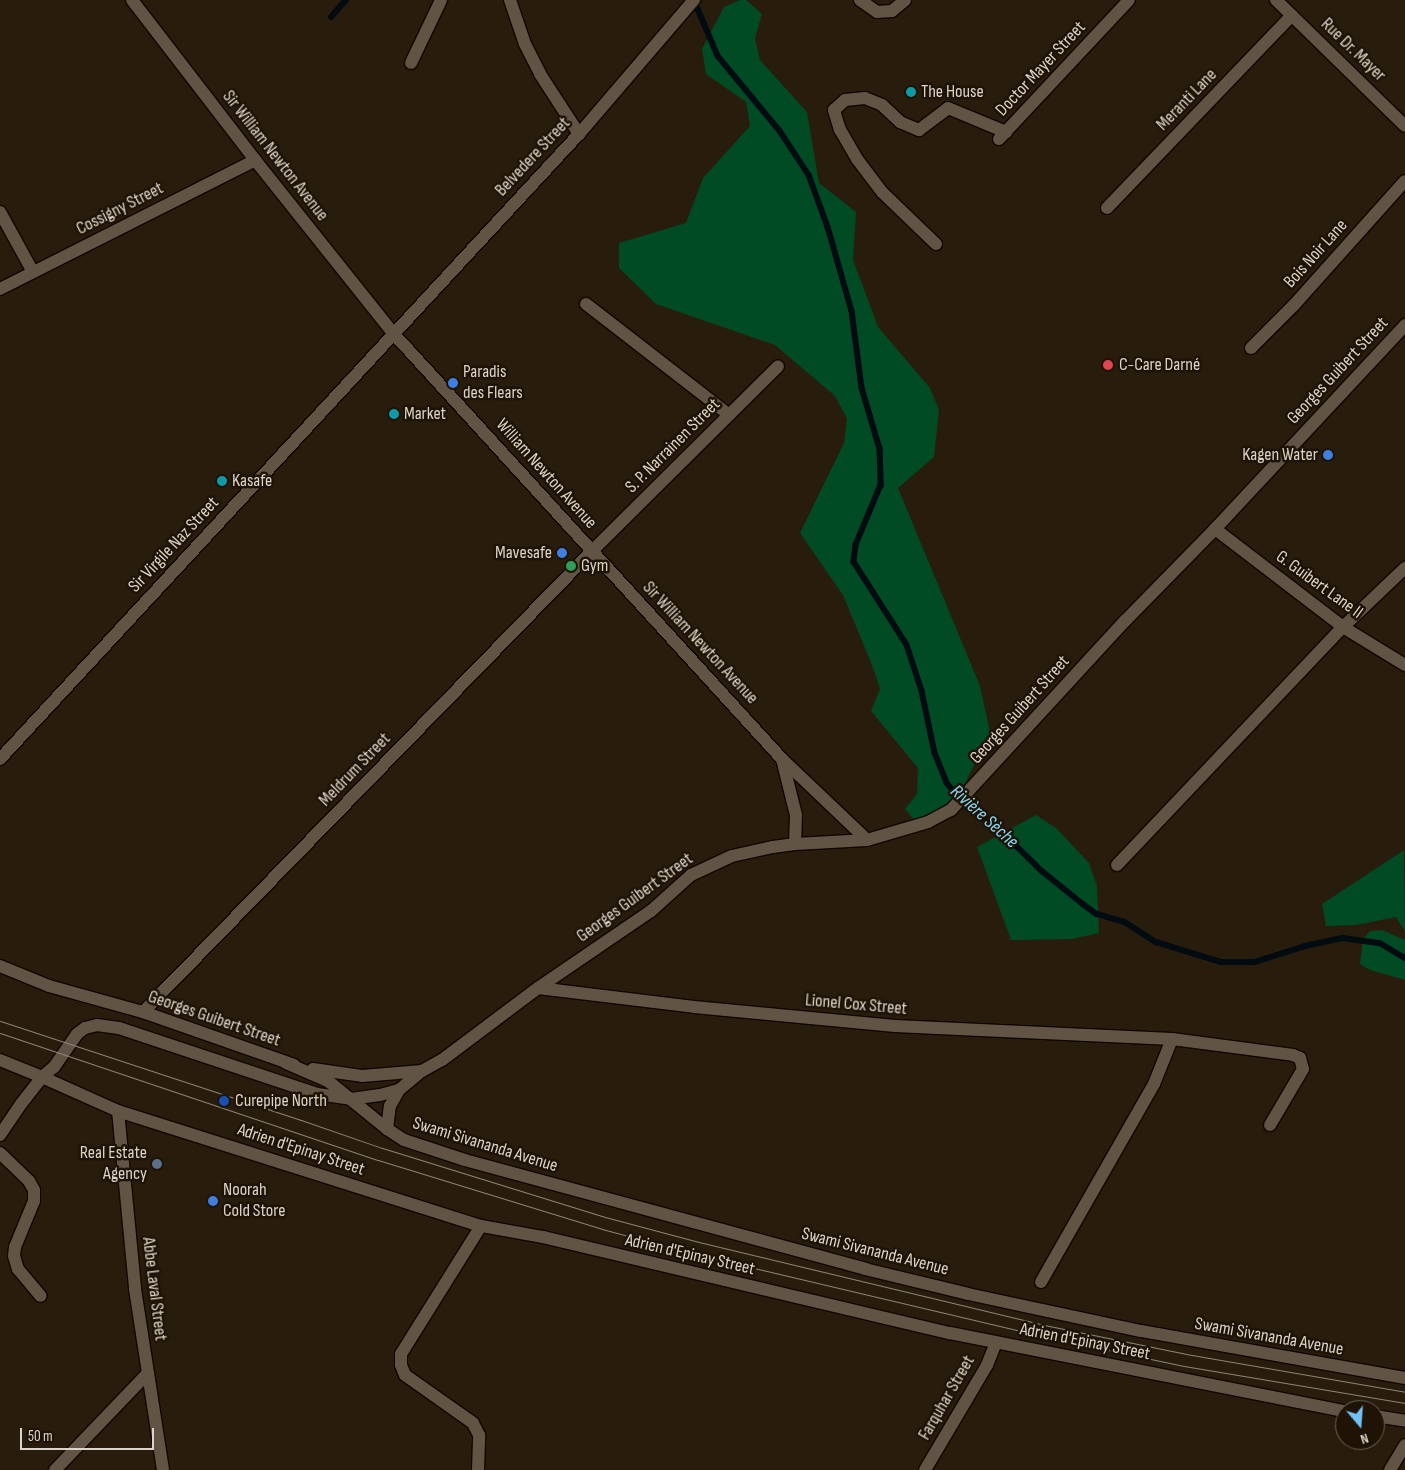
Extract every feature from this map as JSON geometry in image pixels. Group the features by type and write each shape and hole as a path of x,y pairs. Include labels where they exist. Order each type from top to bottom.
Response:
{"street":[{"name":"Sir William Newton Avenue","path":"132,0 255,160 393,333"},
{"path":"411,63 441,0"},
{"path":"510,0 516,22 536,66 578,134"},
{"name":"Belvedere Street","path":"393,333 550,165 694,0"},
{"path":"860,0 877,12 892,10 905,0"},
{"name":"Doctor Mayer Street","path":"936,244 882,192 857,159 840,130 834,110 845,100 865,98 882,105 900,122 919,130 948,108 1003,136 1129,0"},
{"name":"Rue Dr. Mayer","path":"1276,0 1405,126"},
{"name":"Meranti Lane","path":"1106,208 1292,15"},
{"name":"Cossigny Street","path":"0,289 255,160"},
{"name":"Bois Noir Lane","path":"1251,348 1294,305 1405,182"},
{"path":"0,212 33,272"},
{"path":"586,304 729,415"},
{"name":"Georges Guibert Street","path":"0,1135 42,1077 54,1067 76,1034 85,1028 97,1026 119,1028 317,1094 351,1099 399,1090 422,1071 449,1056 538,988 651,911 691,875 732,856 795,844 867,840 928,822 951,810 1125,621 1215,530 1405,325"},
{"name":"William Newton Avenue","path":"393,333 592,551"},
{"name":"Sir Virgile Naz Street","path":"0,759 393,333"},
{"name":"S. P. Narrainen Street","path":"592,551 778,366"},
{"name":"G. Guibert Lane II","path":"1215,530 1343,627 1405,665"},
{"name":"Sir William Newton Avenue","path":"592,551 782,759 867,840"},
{"name":"Meldrum Street","path":"143,1012 592,551"},
{"path":"1117,865 1343,627 1405,568"},
{"path":"782,759 796,815 795,844"},
{"name":"Georges Guibert Street","path":"0,966 49,986 143,1012 286,1063 326,1072 362,1076 422,1071"},
{"name":"Lionel Cox Street","path":"538,988 694,1007 896,1026 1172,1039 1293,1055 1300,1058 1302,1069 1270,1125"},
{"path":"1041,1282 1154,1084 1172,1039"},
{"name":"Adrien d'Epinay Street","path":"0,1060 118,1111 482,1226 543,1237 734,1284 996,1343 1335,1409"},
{"path":"286,1063 328,1081 387,1129"},
{"name":"Swami Sivananda Avenue","path":"399,1090 390,1106 387,1129 404,1140 465,1160 865,1269 1028,1308 1141,1331 1405,1378"},
{"name":"Abbe Laval Street","path":"118,1111 135,1289 163,1470"},
{"path":"0,1153 28,1181 34,1190 34,1201 15,1247 14,1256 18,1269 41,1296"},
{"path":"478,1470 479,1436 473,1423 405,1376 400,1366 401,1354 482,1226"},
{"name":"Farquhar Street","path":"925,1470 987,1365 996,1343"},
{"path":"55,1470 148,1373"},
{"path":"1385,1418 1405,1421"},
{"path":"1390,1470 1405,1445"}],"green space":[{"path":"740,0 746,0 762,14 755,38 760,60 807,112 819,183 856,212 853,260 878,327 930,388 939,410 934,457 898,488 980,686 990,732 957,800 928,822 915,821 905,809 917,794 918,768 871,711 880,689 872,665 843,595 800,533 844,443 847,419 835,396 775,345 656,304 619,268 619,243 686,223 703,178 750,126 746,102 706,74 702,49 724,7"},
{"path":"1036,815 1056,828 1089,863 1097,886 1099,933 1072,939 1011,940 977,847"},
{"path":"1404,850 1405,931 1396,917 1356,925 1326,926 1322,904"},
{"path":"1382,930 1405,940 1405,980 1370,970 1360,964 1363,939 1370,931"}],"waterway":[{"path":"331,17 346,0"},
{"name":"Rivière Sèche","path":"690,3 698,9 718,56 780,131 809,175 828,227 852,311 862,388 880,449 881,485 856,545 854,562 907,645 922,691 935,753 947,783 968,808 998,828 1042,871 1083,904 1097,914 1125,922 1156,942 1221,962 1255,962 1305,946 1343,938 1380,943 1405,958"}],"tram line":[{"path":"0,1021 382,1148 605,1217 703,1243 1040,1324 1186,1354 1405,1392"},
{"path":"0,1033 378,1160 602,1229 699,1255 1037,1335 1184,1366 1405,1403"}],"place":[{"name":"The House","path":"911,92"},
{"name":"C-Care Darné","path":"1108,365"},
{"name":"Paradis des Flears","path":"453,383"},
{"name":"Market","path":"394,414"},
{"name":"Kagen Water","path":"1328,455"},
{"name":"Kasafe","path":"222,481"},
{"name":"Mavesafe","path":"562,553"},
{"name":"Gym","path":"571,566"},
{"name":"Curepipe North","path":"224,1101"},
{"name":"Real Estate Agency","path":"157,1164"},
{"name":"Noorah Cold Store","path":"213,1201"}]}
